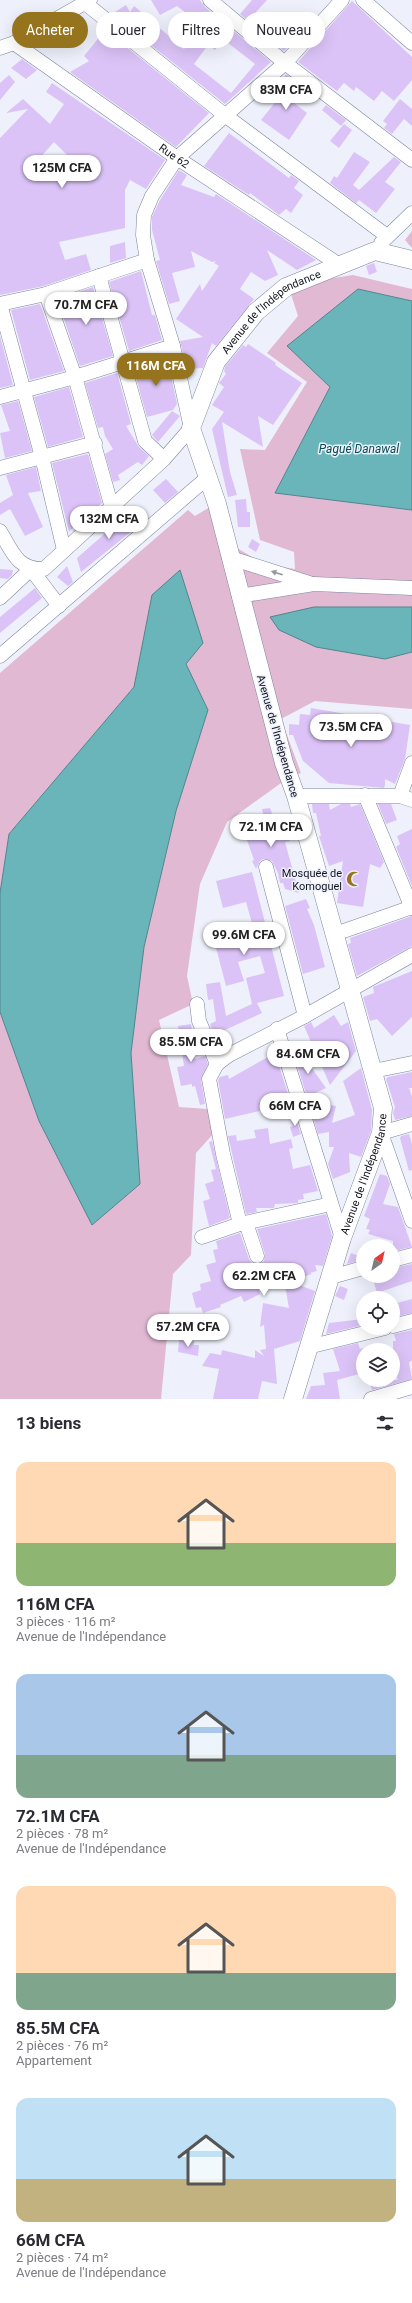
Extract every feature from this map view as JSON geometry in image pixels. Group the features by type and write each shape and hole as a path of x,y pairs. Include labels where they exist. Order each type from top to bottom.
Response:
{"main road":[{"name":"Avenue de l'Indépendance","path":"292,1399 342,1238 381,1133 383,1108 296,796 284,763 239,596 231,558 191,428 216,362 256,312 286,287 338,264 375,250"},
{"path":"375,250 412,260"}],"street":[{"path":"210,0 285,63 412,160"},
{"path":"0,598 31,569 44,568 112,508 164,459 191,428 173,346 146,260 143,235 144,215 152,196 177,158 285,63 342,0"},
{"path":"363,0 412,43"},
{"path":"69,12 88,1 226,116 387,236"},
{"path":"0,48 12,44"},
{"name":"Rue 62","path":"21,48 177,158 338,264"},
{"name":"Avenue de l'Indépendance","path":"375,250 387,236 412,213"},
{"path":"64,550 42,457 0,304 46,294 146,260"},
{"path":"99,276 124,362 144,441 164,459"},
{"path":"46,294 75,377 95,442 112,508"},
{"path":"0,397 75,377 173,346"},
{"path":"0,468 95,442"},
{"path":"0,656 207,478"},
{"path":"0,531 17,559 31,569 59,606"},
{"path":"231,558 314,584"},
{"path":"239,596 314,584 412,588"},
{"path":"296,796 365,795 406,798 412,763"},
{"path":"335,934 412,908 365,795"},
{"path":"266,867 305,1016"},
{"path":"257,1256 243,1224 223,1154 209,1080 217,1064 229,1055 276,1029 305,1016 412,955"},
{"path":"197,1004 199,1021 217,1064"},
{"path":"276,1029 342,1238"},
{"path":"373,1072 412,1063"},
{"path":"412,1124 381,1133 407,1190 412,1221"},
{"path":"202,1237 243,1224 331,1204"},
{"path":"400,1258 412,1255"},
{"path":"331,1277 356,1270"},
{"path":"400,1324 412,1321"},
{"path":"308,1347 357,1335"},
{"path":"371,1399 412,1386"}],"shaded area":[{"path":"412,231 412,248 405,240"},
{"path":"353,275 412,289 412,301 358,289 330,387 275,493 412,510 412,607 314,607 385,659 412,652 412,709 315,701 281,719 301,773 288,778 227,822 200,884 187,976 193,1004 159,1020 179,1107 208,1109 214,1133 196,1153 191,1255 173,1274 161,1399 0,1399 0,1012 39,1121 92,1225 140,1184 131,1053 144,947 176,811 208,710 152,595 134,687 9,834 0,893 0,673 188,510 195,516 215,504 225,541 264,564 295,569 294,552 260,540 240,449 265,450 307,382 267,353 298,316 288,285"}],"water":[{"name":"Pagué Danawal","path":"358,289 412,301 412,510 275,493 330,387 287,346"},
{"path":"180,570 203,643 186,664 208,710 176,811 144,947 131,1053 140,1184 92,1225 39,1121 0,1012 0,893 9,834 134,687 152,595"},
{"path":"314,607 412,607 412,652 385,659 316,647 279,630 270,617"}],"building":[{"path":"151,0 200,0 211,12 185,12 177,6 160,15 160,12 158,12"},
{"path":"252,0 267,0 256,12 242,12 242,16 240,14"},
{"path":"352,1 412,57 412,80 394,101 382,91 374,101 356,87 354,91 344,83 337,91 298,62 310,48 325,48 325,32"},
{"path":"126,5 130,12 115,12"},
{"path":"134,6 141,12 130,12"},
{"path":"160,28 168,35 168,48 206,48 194,64 231,93 255,64 234,48 234,31 242,38 242,48 254,48 271,62 225,104 155,48 160,48"},
{"path":"96,41 96,48 128,48 209,113 176,147 70,72 89,61 84,56"},
{"path":"22,59 37,70 26,79 11,68"},
{"path":"286,74 303,88 293,102 307,113 289,140 261,120 289,85 282,80"},
{"path":"9,75 15,82 0,100 0,83"},
{"path":"52,83 165,160 146,189 130,180 125,190 125,228 59,242 65,260 86,254 91,270 44,286 0,295 0,138 28,109 6,113 23,99 50,124 64,104 46,92","holes":["54,142 72,160 48,181 32,167"]},
{"path":"400,99 412,109 412,126 404,119 392,134 384,128 387,124 383,121"},
{"path":"326,105 346,120 341,126 322,110"},
{"path":"344,124 352,130 339,148 330,141"},
{"path":"229,133 289,178 291,175 299,181 294,188 303,195 291,213 286,209 279,215 250,193 249,195 204,166"},
{"path":"354,152 370,162 353,185 359,190 394,157 401,162 385,182 395,189 376,213 359,200 356,203 330,183 334,176 337,178"},
{"path":"179,170 187,175 181,185 214,197 216,194 316,260 297,270 267,250 278,275 265,281 251,272 240,289 254,299 216,346 212,343 203,368 187,369 180,341 203,337 176,319 200,284 202,291 219,266 214,263 216,261 212,262 191,251 195,267 172,273 180,301 169,304 156,261 160,260 152,230 152,217 160,200"},
{"path":"125,242 126,258 110,263 110,246"},
{"path":"374,263 377,272 369,275 366,266"},
{"path":"141,271 152,315 155,315 162,340 129,351 109,282"},
{"path":"93,287 113,356 80,366 57,299"},
{"path":"40,304 64,371 30,380 11,310"},
{"path":"0,336 13,385 0,388"},
{"path":"248,344 276,363 275,365 302,383 273,425 258,416 263,447 222,422 230,472 237,495 228,497 212,429 224,412 212,405 224,387 219,383 226,374 224,371 225,367 243,345 246,347"},
{"path":"167,357 177,404 173,410 147,417 133,367"},
{"path":"117,373 131,424 126,426 139,447 149,456 142,465 138,462 118,475 120,480 113,482 105,454 113,449 105,436 103,427 98,428 85,383"},
{"path":"69,387 83,437 48,447 34,397"},
{"path":"18,401 32,451 5,458 0,433 10,431 1,405"},
{"path":"172,411 180,416 158,442 152,435"},
{"path":"88,454 102,503 92,512 90,509 69,532 52,463"},
{"path":"36,467 41,491 28,493 43,527 25,536 10,509 0,515 0,503 13,495 6,475"},
{"path":"166,479 178,492 165,503 153,490"},
{"path":"246,499 247,512 250,512 250,527 238,527 235,500"},
{"path":"134,512 143,522 81,572 77,558 109,530 108,529"},
{"path":"252,539 260,544 256,552 248,547"},
{"path":"67,566 73,582 68,586 57,577"},
{"path":"0,569 13,570 12,575 8,579 0,578"},
{"path":"35,588 42,598 0,633 0,617"},
{"path":"311,708 410,725 405,759 395,784 385,779 384,788 329,783 303,761 293,735 289,735 289,724 299,725 300,714 310,715"},
{"path":"312,804 329,804 330,810 341,804 350,804 351,807 360,804 384,862 380,868 370,864 363,907 337,903 343,861 329,866 319,836 321,836 316,813 313,813"},
{"path":"378,804 391,804 397,820 386,824"},
{"path":"270,808 278,831 287,829 290,841 285,842 299,893 285,889 283,883 280,883 278,873 272,861 263,859 260,861 256,869 252,861 254,860 242,826 264,818 262,809"},
{"path":"412,829 412,886 396,847 400,844 397,836"},
{"path":"252,872 284,996 257,1003 262,1013 214,1035 210,1024 216,1021 213,999 208,1000 206,984 220,982 226,1016 252,1004 246,978 265,973 260,956 238,962 244,981 226,986 215,944 255,934 246,902 223,908 216,881"},
{"path":"306,899 310,908 307,909 314,925 325,967 303,974 285,906"},
{"path":"412,916 412,946 357,976 348,944 351,943 350,938"},
{"path":"412,971 412,1017 392,1036 377,1019 370,1021 363,997 374,993 373,987"},
{"path":"334,1015 341,1026 348,1022 356,1051 330,1085 304,1026 311,1022 314,1028"},
{"path":"191,1024 193,1037 190,1037 195,1059 205,1056 208,1064 201,1080 205,1104 200,1105 195,1086 192,1087 192,1084 181,1086 177,1067 184,1066 178,1026"},
{"path":"296,1046 326,1088 307,1097 292,1049"},
{"path":"275,1053 289,1097 263,1106 264,1110 225,1119 218,1080 220,1077 228,1075 229,1079"},
{"path":"361,1068 372,1110 371,1131 361,1157 349,1153 350,1172 333,1179 328,1164 334,1147 329,1147 329,1132 318,1134 308,1101 336,1106 332,1123 355,1115 343,1081"},
{"path":"412,1072 412,1088 409,1088 412,1097 412,1116 395,1120 393,1113 395,1107 386,1079 388,1077"},
{"path":"295,1116 301,1134 293,1137 290,1127 293,1126 290,1118"},
{"path":"268,1128 270,1144 291,1139 293,1148 289,1149 293,1169 310,1165 318,1191 303,1194 304,1199 298,1200 298,1203 275,1204 274,1208 256,1208 257,1212 246,1214 228,1136 236,1135 237,1141 256,1138 254,1130"},
{"path":"409,1134 412,1144 412,1170 409,1171 400,1138 401,1136"},
{"path":"212,1141 230,1218 209,1226 203,1201 210,1199 205,1184 214,1181 211,1170 216,1169 209,1142"},
{"path":"380,1174 387,1176 390,1184 383,1204 398,1207 412,1247 400,1250 400,1239 386,1239 368,1234 370,1230 366,1229 370,1219 364,1216"},
{"path":"326,1214 332,1236 323,1266 315,1265 317,1271 310,1273 312,1274 288,1281 315,1291 300,1341 274,1349 277,1384 262,1381 258,1399 213,1399 219,1369 202,1366 210,1353 221,1355 222,1350 255,1358 255,1350 264,1356 260,1350 266,1349 264,1325 260,1327 263,1303 289,1308 284,1280 258,1287 260,1294 244,1302 241,1296 220,1305 221,1307 203,1313 201,1307 196,1308 192,1293 201,1290 200,1284 211,1281 206,1265 216,1262 213,1250 218,1249 216,1241 240,1233 249,1259 252,1263 259,1264 264,1261 265,1254 257,1229"},
{"path":"351,1253 356,1255 356,1262 347,1264"},
{"path":"412,1264 412,1281 383,1291 376,1291 374,1283 400,1283 400,1267"},
{"path":"340,1286 348,1289 344,1300 335,1296"},
{"path":"412,1299 412,1313 400,1316 400,1302"},
{"path":"356,1320 356,1327 326,1334 329,1323"},
{"path":"412,1330 412,1361 409,1362 412,1379 400,1382 400,1343 393,1343 393,1341 396,1341 394,1335 400,1335 400,1333"},
{"path":"179,1340 194,1341 194,1345 199,1345 198,1356 178,1352"},
{"path":"356,1343 356,1375 337,1380 340,1399 306,1399 311,1386 325,1385 323,1373 340,1371 333,1349"},
{"path":"371,1387 383,1387 372,1390"}],"place":[{"name":"Mosquée de Komoguel","path":"354,879"}]}
